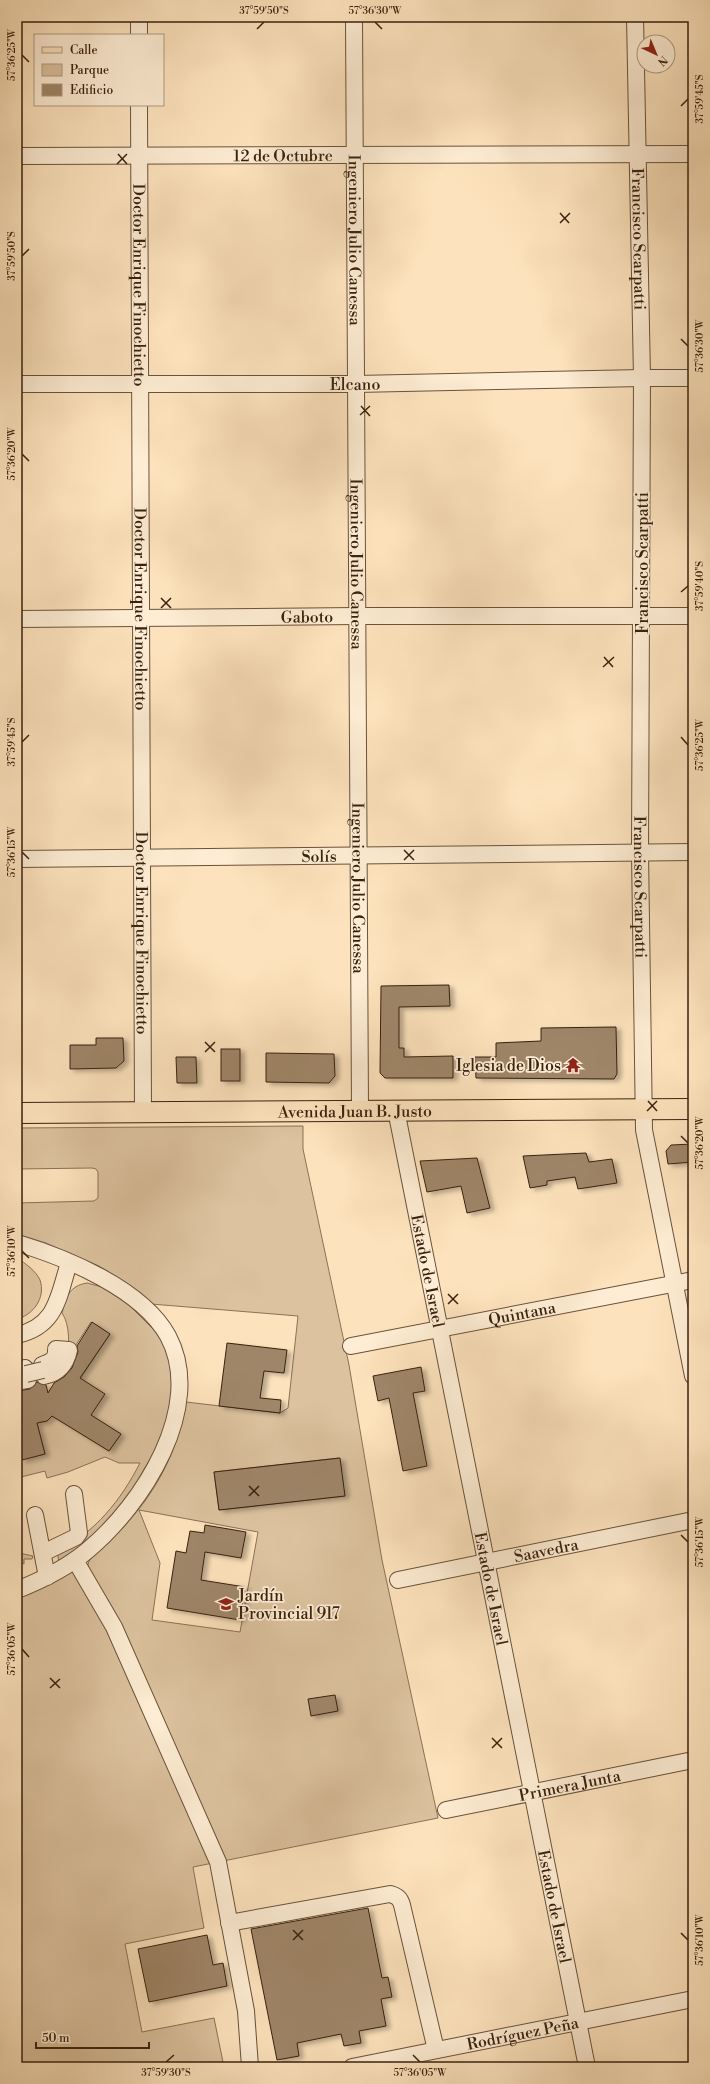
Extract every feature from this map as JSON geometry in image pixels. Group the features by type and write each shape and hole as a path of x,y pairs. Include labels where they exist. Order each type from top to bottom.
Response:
{"main road":[{"name":"Avenida Juan B. Justo","path":"17,1113 693,1109"}],"street":[{"path":"139,17 139,34"},
{"name":"Ingeniero Julio Canessa","path":"354,17 360,1110"},
{"name":"Francisco Scarpatti","path":"635,17 636,154 642,378 640,852 643,1109 644,1130 693,1376"},
{"name":"Doctor Enrique Finochietto","path":"139,106 143,1112"},
{"name":"12 de Octubre","path":"17,156 693,154"},
{"name":"Elcano","path":"17,384 356,384 693,378"},
{"name":"Gaboto","path":"17,619 358,616 693,616"},
{"name":"Solís","path":"17,859 693,852"},
{"name":"Estado de Israel","path":"396,1110 587,2067"},
{"path":"17,1243 70,1263 121,1289 154,1318 168,1335 176,1353 181,1386 177,1413 170,1433 152,1472 114,1525 75,1560 47,1577 17,1590"},
{"path":"17,1335 39,1328 50,1316 70,1263"},
{"name":"Quintana","path":"351,1346 693,1280"},
{"path":"19,1375 43,1370 58,1363 62,1357 63,1349"},
{"path":"43,1553 76,1537 79,1533 74,1494"},
{"path":"35,1515 47,1577"},
{"name":"Saavedra","path":"398,1580 693,1520"},
{"path":"75,1560 117,1634 218,1862 246,2011 250,2067"},
{"name":"Primera Junta","path":"446,1810 693,1760"},
{"path":"229,1923 390,1894 395,1895 400,1899 402,1905 436,2050"},
{"name":"Rodríguez Peña","path":"352,2067 693,1999"}],"green space":[{"path":"303,1126 303,1149 349,1365 382,1560 438,1818 193,1867 204,1928 125,1944 142,2032 214,2018 224,2067 17,2067 17,1596 72,1572 76,1574 88,1567 88,1563 94,1554 117,1534 130,1520 153,1490 162,1474 177,1440 186,1402 280,1413 288,1408 298,1316 151,1304 130,1286 99,1266 46,1243 17,1234 17,1203 94,1201 98,1198 98,1172 96,1169 92,1168 17,1169 17,1128","holes":["339,1458 344,1496 219,1510 214,1472","139,1510 258,1532 240,1632 152,1620 160,1563"]},
{"path":"17,1258 36,1273 40,1280 41,1293 40,1299 33,1310 17,1319"},
{"path":"87,1283 102,1287 127,1303 158,1334 167,1349 175,1387 165,1429 153,1454 125,1502 91,1540 59,1563 57,1551 71,1544 83,1535 106,1514 133,1477 140,1463 119,1463 105,1457 68,1472 47,1478 45,1471 17,1478 17,1447 19,1447 23,1459 45,1454 37,1423 47,1421 52,1416 109,1451 121,1434 70,1403 80,1379 110,1334 91,1322 66,1360 68,1349 68,1330 67,1323 62,1313 63,1307 69,1293 72,1290 81,1284"},
{"path":"17,1544 19,1553 33,1556 32,1559 24,1559 24,1564 17,1560"}],"building":[{"path":"449,985 450,1006 399,1007 399,1048 404,1048 404,1057 453,1056 453,1078 385,1078 380,1073 381,986"},
{"path":"616,1027 617,1074 614,1079 476,1078 475,1057 496,1057 496,1043 541,1041 541,1028"},
{"path":"96,1038 123,1038 124,1061 116,1068 70,1069 70,1045 96,1045"},
{"path":"221,1049 240,1049 240,1081 221,1081"},
{"path":"266,1053 334,1054 335,1076 329,1083 266,1082"},
{"path":"176,1057 196,1057 197,1083 177,1083"},
{"path":"693,1144 693,1162 668,1164 666,1151 671,1145"},
{"path":"586,1153 589,1162 612,1159 617,1183 578,1189 575,1177 547,1181 547,1185 530,1188 523,1156"},
{"path":"477,1158 490,1208 467,1213 461,1186 427,1192 420,1161"},
{"path":"92,1322 110,1334 80,1378 105,1394 91,1415 121,1434 109,1451 52,1416 47,1421 37,1423 45,1454 22,1460 17,1437 17,1391 30,1389 37,1382 46,1385 48,1393 54,1383 64,1377 72,1368 78,1352 77,1346"},
{"path":"227,1343 287,1350 284,1373 264,1371 260,1398 281,1400 280,1413 219,1406"},
{"path":"421,1367 425,1391 413,1393 427,1466 403,1471 389,1398 378,1401 373,1376"},
{"path":"340,1458 345,1496 219,1510 214,1472"},
{"path":"205,1525 246,1532 241,1558 205,1552 201,1580 245,1587 240,1620 167,1608 176,1551 186,1553 190,1531 204,1533"},
{"path":"335,1695 338,1711 311,1716 308,1699"},
{"path":"368,1908 382,1978 388,1977 392,1997 381,1999 386,2026 359,2031 361,2043 344,2046 341,2034 297,2043 299,2056 277,2060 251,1929"},
{"path":"207,1935 213,1965 223,1963 227,1986 149,2002 138,1949"}],"place":[{"name":"Iglesia de Dios","path":"573,1065"},
{"name":"Jardín Provincial 917","path":"226,1604"}]}
